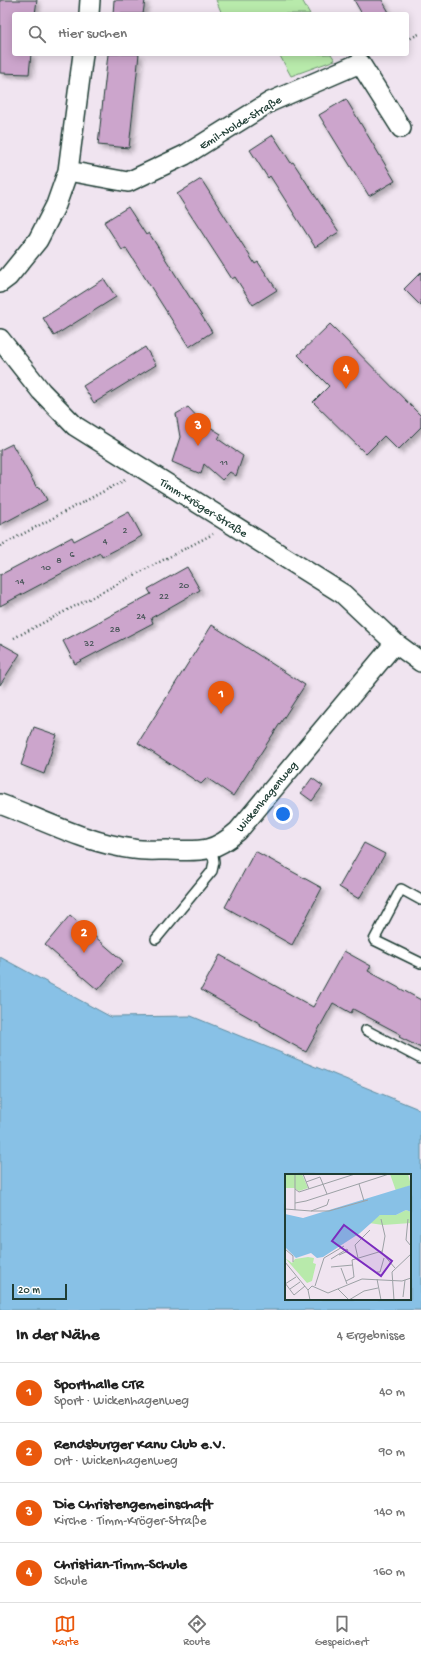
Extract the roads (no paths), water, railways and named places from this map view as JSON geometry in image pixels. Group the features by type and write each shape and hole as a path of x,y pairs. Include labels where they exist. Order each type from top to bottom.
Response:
{"street":[{"path":"89,12 90,0"},
{"path":"0,283 8,277 38,240 56,205 68,171 83,56"},
{"name":"Emil-Nolde-Straße","path":"68,171 128,182 185,155 270,102 360,63 401,128"},
{"name":"Timm-Kröger-Straße","path":"0,339 41,391 74,426 343,594 394,643 421,662"},
{"name":"Wickenhagenweg","path":"0,804 90,840 134,850 198,851 212,848 227,841 238,831 394,643"}],"lane":[{"path":"156,939 212,871 214,862 212,848"},
{"path":"421,900 401,889 374,940 421,963"},
{"path":"366,1030 421,1059"}],"water":[{"path":"0,957 111,1017 191,1016 421,1110 421,1310 0,1310"}],"place":[{"name":"Christian-Timm-Schule","path":"346,389"},
{"name":"Die Christengemeinschaft","path":"198,446"},
{"name":"Sporthalle CTR","path":"221,714"},
{"name":"Rendsburger Kanu Club e.V.","path":"84,953"}]}
